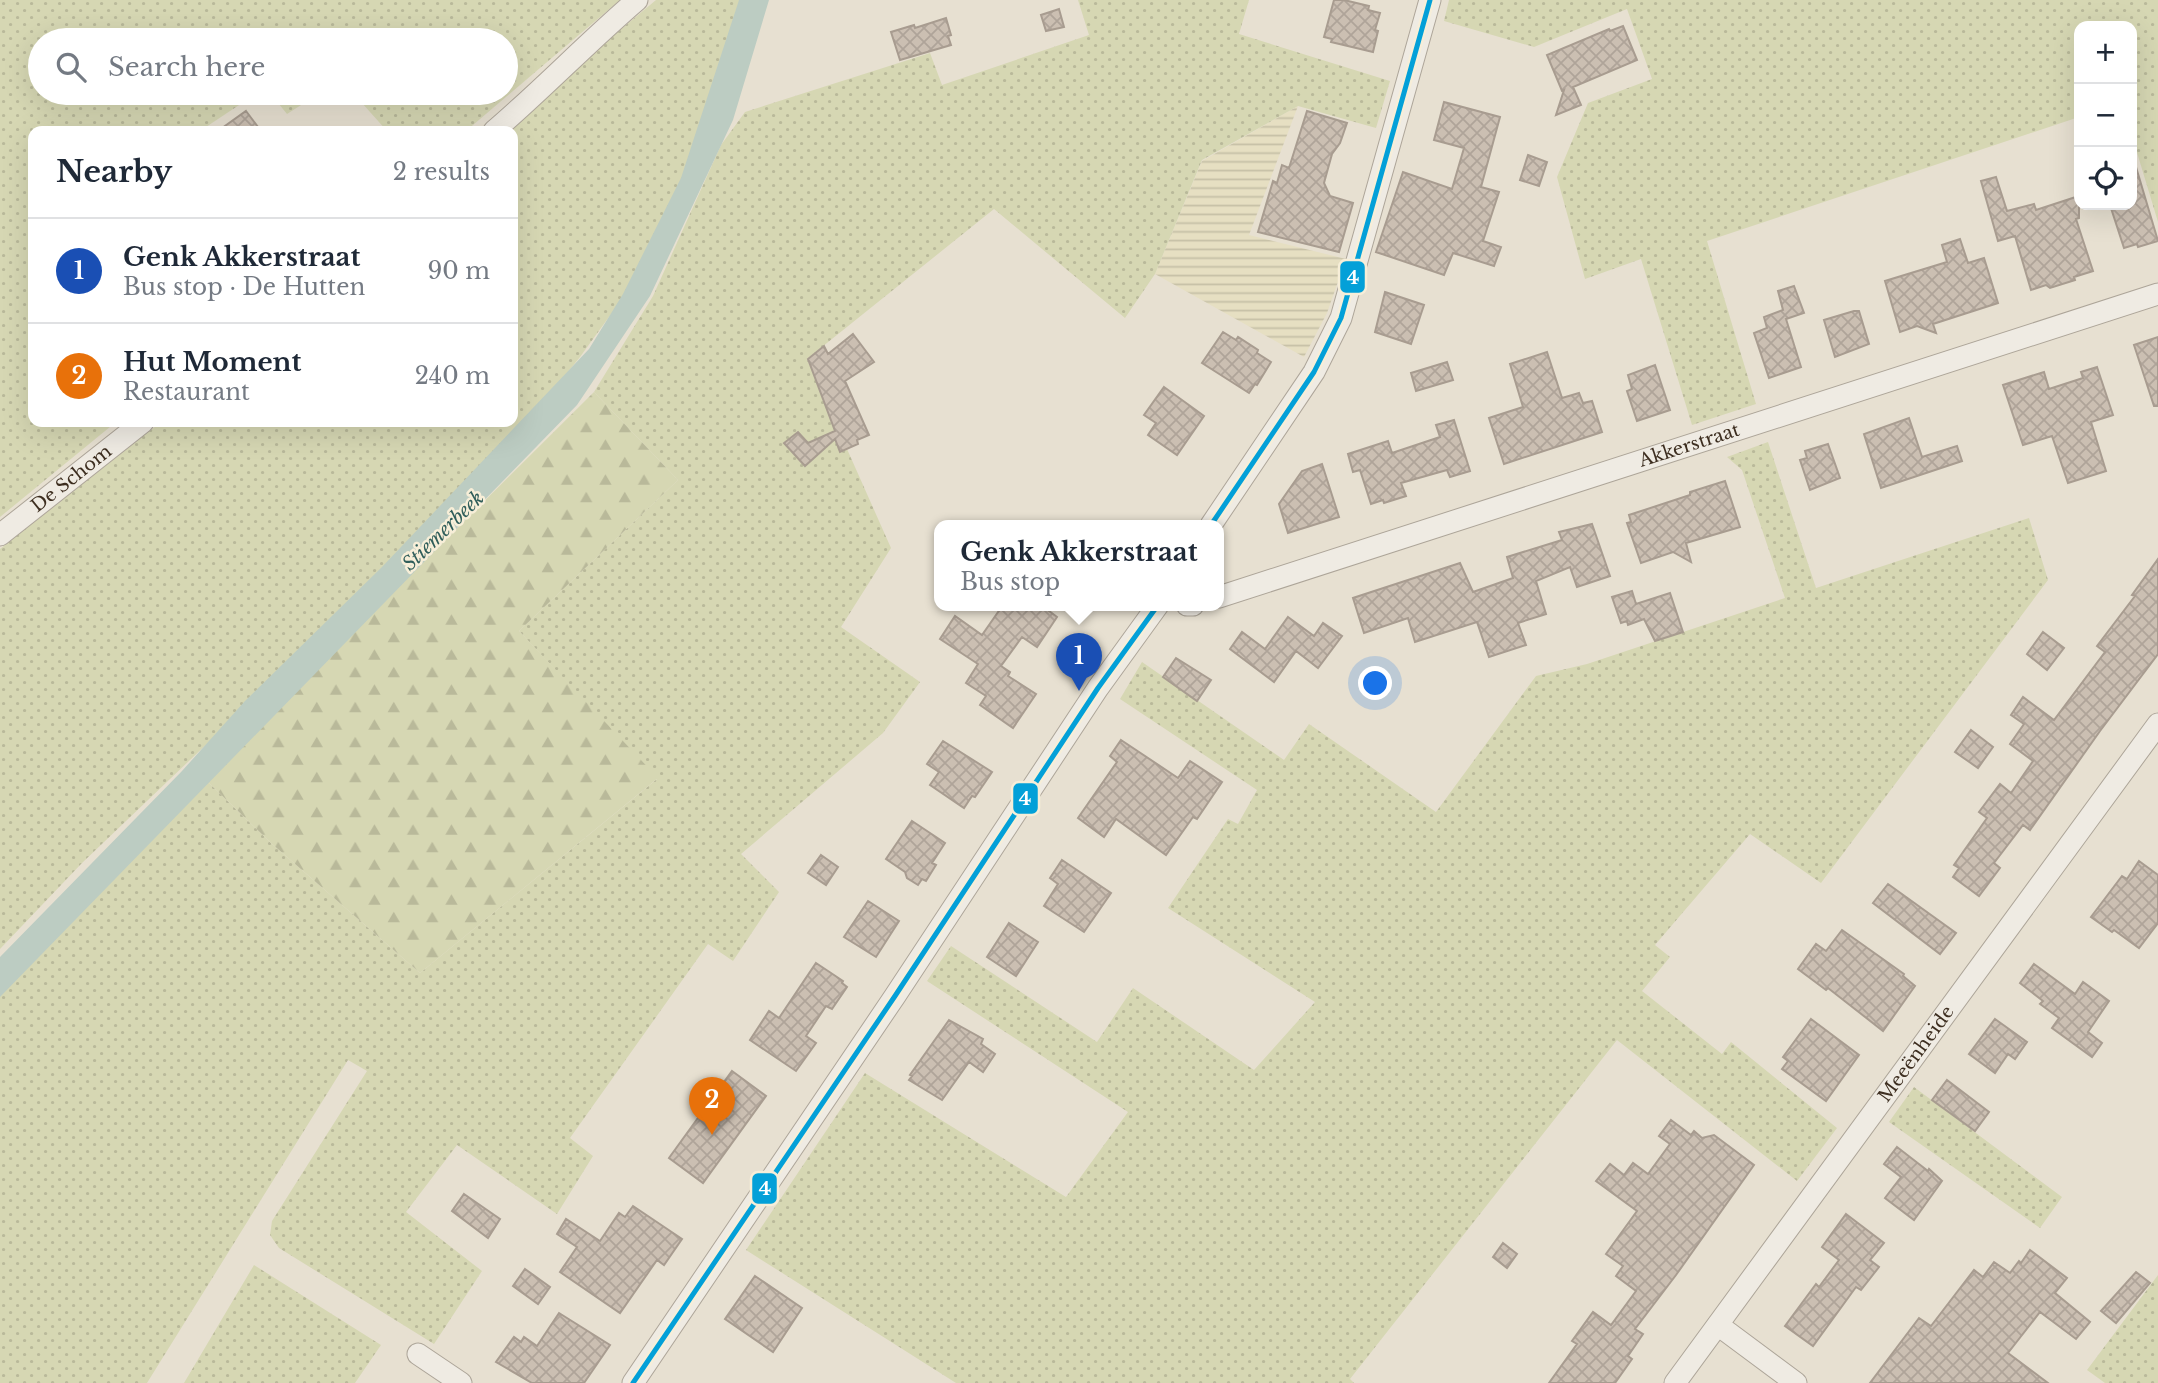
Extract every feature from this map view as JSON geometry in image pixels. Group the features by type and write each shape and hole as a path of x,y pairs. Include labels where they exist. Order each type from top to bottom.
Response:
{"street":[{"path":"500,126 637,0"},
{"path":"1214,520 1314,372 1341,318 1430,0"},
{"name":"Akkerstraat","path":"1224,595 2158,294"},
{"name":"De Schom","path":"0,534 137,427"},
{"path":"633,1383 895,996 1098,688 1154,611"},
{"name":"Meeënheide","path":"1675,1383 2158,724"},
{"path":"1718,1325 1796,1383"},
{"path":"418,1354 461,1383"}],"shaded area":[{"path":"1298,106 1249,235 1346,259 1327,313 1304,357 1155,274 1202,161"}],"green space":[{"path":"0,0 620,0 518,87 518,28 28,28 28,105 239,105 208,126 28,126 28,427 110,427 0,517"},
{"path":"656,0 742,0 726,76 640,274 580,357 533,415 343,614 82,863 0,949 0,549 155,427 518,427 518,126 514,126 590,55"},
{"path":"1078,0 1249,0 1239,34 1390,81 1376,128 1298,106 1202,160 1155,274 1125,318 994,209 807,359 891,548 841,627 920,682 883,733 741,854 779,892 733,961 708,944 570,1138 593,1156 557,1214 457,1145 406,1212 482,1271 434,1344 279,1248 270,1235 272,1221 367,1071 348,1060 147,1383 0,1383 0,985 205,779 271,843 420,973 657,779 519,631 678,480 594,392 653,296 721,145 745,112 930,53 942,85 1089,35"},
{"path":"1449,0 2158,0 2158,222 2137,153 2137,21 2074,21 2074,119 1707,241 1756,404 1692,425 1641,259 1585,279 1557,177 1588,103 1652,79 1627,9 1534,47 1444,21"},
{"path":"280,105 301,105 287,114"},
{"path":"364,105 497,105 472,126 383,126"},
{"path":"594,392 678,480 519,631 658,778 420,973 271,843 205,779"},
{"path":"1768,442 1816,588 2029,518 2048,580 1821,883 1750,834 1655,945 1670,957 1642,991 1722,1054 1731,1042 1837,1128 1797,1181 1617,1040 1350,1379 1354,1383 956,1383 746,1250 865,1073 1066,1197 1128,1112 927,981 951,946 1097,1042 1133,988 1254,1070 1315,1002 1168,908 1228,819 1238,824 1257,790 1120,699 1142,662 1284,760 1309,724 1436,812 1536,676 1587,664 1785,598 1742,470 1727,457"},
{"path":"1914,1087 2062,1197 2040,1228 1889,1122"},
{"path":"254,1265 381,1345 355,1383 184,1383"},
{"path":"2158,1275 2158,1383 2105,1383 2087,1370"}],"water":[{"name":"Stiemerbeek","path":"739,0 769,0 733,120 650,296 577,405 0,997 0,957 182,771 245,701 382,567 515,427 518,427 518,424 589,349 623,294 681,178"}],"building":[{"path":"1334,0 1369,6 1368,10 1380,13 1373,52 1331,42 1332,39 1324,37"},
{"path":"1059,9 1064,27 1046,31 1041,15"},
{"path":"946,18 951,45 900,60 891,32"},
{"path":"1623,26 1637,60 1573,87 1581,105 1556,115 1564,90 1562,91 1547,55 1609,29 1610,31"},
{"path":"1444,102 1500,117 1481,187 1499,192 1483,241 1501,247 1494,266 1453,253 1444,275 1376,252 1403,172 1452,189 1464,148 1434,140"},
{"path":"246,111 257,126 225,126"},
{"path":"1307,111 1347,123 1340,143 1332,154 1324,183 1330,196 1353,203 1339,252 1258,232 1273,181 1277,183 1282,165 1289,168"},
{"path":"1528,155 1547,162 1539,186 1520,180"},
{"path":"2137,170 2158,241 2124,248 2112,210 2137,210"},
{"path":"1996,177 2007,211 2034,204 2036,210 2074,198 2074,210 2079,210 2079,218 2076,219 2093,271 2050,288 2046,285 2031,290 2015,236 1998,241 1981,181"},
{"path":"1960,239 1968,263 1984,258 1998,303 1933,324 1936,333 1917,326 1900,332 1885,281 1947,262 1942,245"},
{"path":"1794,286 1804,313 1786,319 1801,367 1769,378 1754,333 1767,328 1764,317 1783,310 1778,291"},
{"path":"1385,292 1424,305 1411,344 1375,332"},
{"path":"1859,311 1869,344 1835,357 1824,320"},
{"path":"1223,332 1236,340 1238,337 1271,362 1249,393 1202,363"},
{"path":"853,334 874,362 845,381 869,435 857,440 858,444 840,452 835,439 805,466 784,443 798,432 808,443 835,431 808,359 824,346 828,354"},
{"path":"2158,337 2158,406 2154,406 2134,345"},
{"path":"1547,352 1562,398 1579,393 1583,403 1592,401 1602,432 1504,464 1489,418 1523,407 1510,364"},
{"path":"1447,362 1453,380 1416,391 1411,373"},
{"path":"1655,365 1670,410 1637,421 1627,391 1632,389 1628,375"},
{"path":"2097,367 2113,415 2091,422 2106,471 2068,483 2052,436 2023,445 2003,385 2044,372 2049,389 2083,378 2081,372"},
{"path":"1164,387 1204,416 1177,455 1148,435 1156,423 1144,415"},
{"path":"1909,418 1922,457 1957,446 1962,461 1881,488 1864,434"},
{"path":"1454,420 1470,471 1450,477 1447,470 1401,483 1406,496 1371,504 1360,470 1353,472 1348,454 1388,441 1392,453 1440,437 1436,425"},
{"path":"1828,444 1840,478 1810,490 1800,460 1807,458 1805,451"},
{"path":"1322,464 1339,517 1288,533 1279,504 1302,471"},
{"path":"1725,481 1740,527 1686,543 1691,562 1673,552 1641,563 1627,523 1631,522 1629,515"},
{"path":"1592,524 1610,576 1577,587 1570,567 1536,581 1546,614 1518,623 1526,645 1489,657 1477,622 1415,642 1408,618 1364,633 1353,598 1460,563 1473,592 1513,578 1507,557 1562,540 1559,532"},
{"path":"2158,559 2158,654 2030,830 2023,825 1994,863 2000,868 1979,896 1953,877 1959,868 1954,865 1987,818 1979,812 2000,784 2011,793 2033,761 2010,744 2024,724 2011,715 2023,697 2054,720 2105,652 2097,646 2135,596 2132,595"},
{"path":"1632,591 1636,604 1670,593 1683,632 1655,641 1644,619 1628,625 1627,621 1621,623 1612,597"},
{"path":"999,611 1049,611 1057,617 1037,647 1022,637 1001,666 1010,672 1008,676 1036,694 1013,728 980,705 986,696 966,683 978,664 940,639 955,616 982,635"},
{"path":"1288,617 1314,636 1323,623 1342,636 1318,668 1296,651 1274,682 1230,649 1242,632 1265,649"},
{"path":"2043,632 2064,648 2047,670 2027,654"},
{"path":"1176,658 1211,680 1197,701 1163,677"},
{"path":"1971,730 1993,747 1978,768 1955,752"},
{"path":"1121,740 1178,778 1190,761 1222,782 1197,819 1193,817 1166,855 1116,819 1104,837 1078,818 1117,762 1110,756"},
{"path":"943,741 992,772 964,808 930,785 939,772 927,764"},
{"path":"912,821 945,843 932,863 936,865 926,881 922,879 918,885 886,859"},
{"path":"821,855 838,867 826,885 808,873"},
{"path":"1062,860 1111,893 1084,932 1044,906 1058,884 1050,878"},
{"path":"2139,861 2158,875 2158,923 2139,948 2091,917 2122,876 2127,879"},
{"path":"1888,884 1956,933 1940,954 1873,903"},
{"path":"868,901 899,921 876,957 844,937"},
{"path":"1009,923 1038,942 1016,976 987,957"},
{"path":"1842,930 1904,974 1915,986 1883,1031 1828,988 1826,990 1798,969 1816,944 1826,951"},
{"path":"816,963 843,981 847,987 832,1009 826,1006 806,1036 816,1043 796,1071 750,1040 769,1011 779,1018"},
{"path":"2034,964 2075,994 2083,982 2109,1001 2088,1032 2102,1043 2092,1057 2052,1028 2059,1018 2040,1004 2043,1001 2020,983"},
{"path":"1811,1019 1859,1055 1826,1101 1782,1069 1788,1061 1783,1057"},
{"path":"1995,1019 2027,1042 2015,1059 2008,1054 1995,1073 1969,1054"},
{"path":"949,1020 983,1039 981,1044 995,1054 983,1072 969,1062 942,1100 909,1080"},
{"path":"732,1071 766,1096 703,1183 669,1158"},
{"path":"1947,1080 1989,1112 1975,1131 1932,1100"},
{"path":"1671,1120 1691,1135 1694,1131 1702,1138 1714,1135 1754,1165 1635,1329 1643,1334 1628,1356 1632,1359 1615,1383 1549,1383 1577,1344 1572,1341 1593,1312 1611,1325 1636,1291 1616,1276 1623,1266 1606,1254 1637,1211 1596,1181 1610,1164 1624,1175 1633,1163 1648,1174 1670,1144 1659,1136"},
{"path":"1897,1147 1942,1181 1914,1220 1885,1198 1901,1177 1884,1164"},
{"path":"464,1194 500,1219 488,1238 452,1211"},
{"path":"633,1206 682,1239 664,1265 657,1260 620,1313 560,1272 577,1247 557,1234 566,1219 600,1241 619,1213 625,1217"},
{"path":"1846,1214 1884,1243 1870,1260 1879,1267 1861,1290 1856,1287 1813,1346 1785,1326 1816,1284 1819,1287 1839,1260 1822,1247"},
{"path":"1503,1243 1517,1254 1507,1268 1493,1257"},
{"path":"2030,1250 2067,1278 2055,1293 2090,1322 2076,1339 2040,1312 2008,1353 2048,1383 1870,1383 1919,1318 1931,1326 1974,1270 1983,1277 1994,1262 2010,1273"},
{"path":"525,1269 550,1287 538,1304 513,1286"},
{"path":"2136,1272 2150,1283 2116,1323 2101,1311"},
{"path":"755,1276 802,1308 773,1352 725,1319"},
{"path":"559,1313 610,1345 584,1383 532,1383 496,1362 514,1337 521,1342 524,1337 537,1346"}],"transit line":[{"name":"4","path":"1214,520 1314,372 1341,318 1430,0"},
{"name":"4","path":"633,1383 895,996 1098,688 1154,611"}],"place":[{"name":"Genk Akkerstraat","path":"1079,691"},
{"name":"Hut Moment","path":"712,1135"}]}
